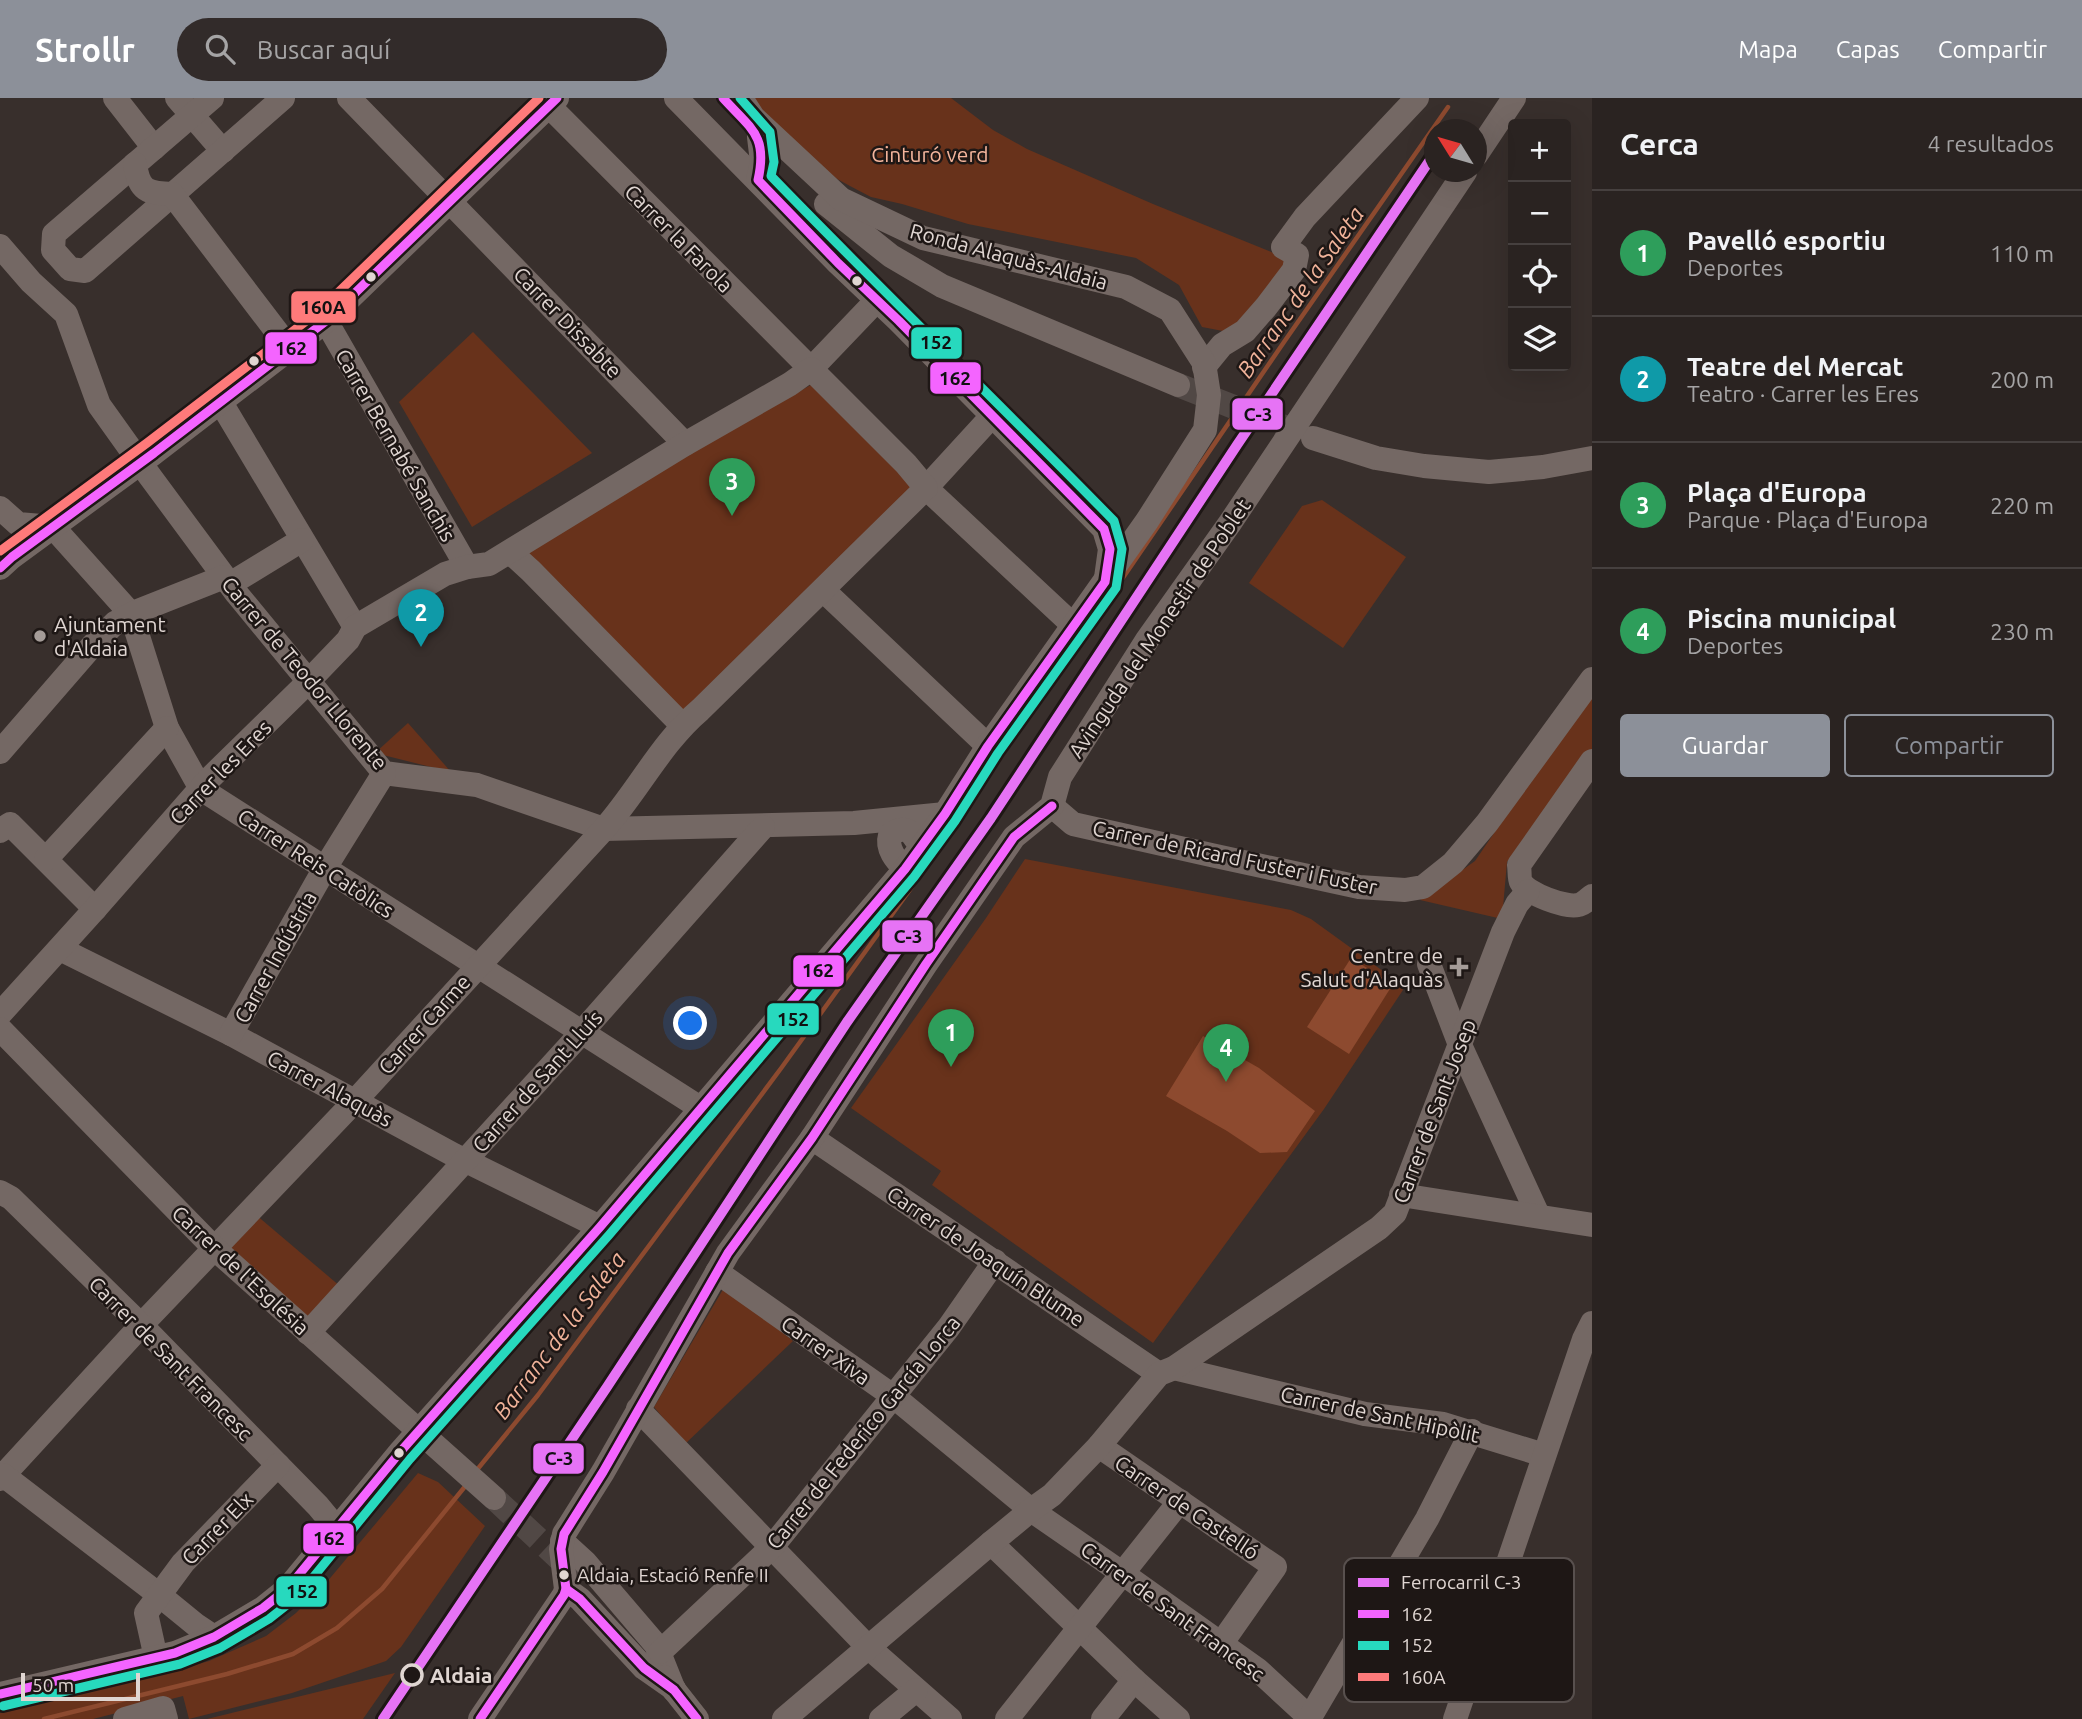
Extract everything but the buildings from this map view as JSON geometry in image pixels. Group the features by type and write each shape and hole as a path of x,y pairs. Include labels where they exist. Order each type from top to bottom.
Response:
{"street":[{"path":"115,98 144,156 137,178 151,194 172,194"},
{"path":"212,98 185,107 144,156 54,234 53,250 70,270 85,271 283,98"},
{"name":"Carrer Dissabte","path":"349,98 685,443"},
{"path":"0,568 12,556 326,321 451,202 550,100 567,106 576,98"},
{"path":"676,98 1104,529 1110,549 1105,582"},
{"name":"Ronda Alaquàs-Aldaia","path":"723,98 748,119 821,200 891,256 942,286 1178,385"},
{"name":"Ronda Alaquàs-Aldaia","path":"734,98 748,119 762,163 758,180"},
{"path":"0,1694 175,1653 214,1637 263,1608 288,1587 337,1529 427,1437 600,1227 702,1109 902,842 945,814 988,746 1147,521 1205,430 1209,395 1204,367 1222,345 1245,331 1294,270 1297,256 1283,247 1305,217 1417,98"},
{"path":"1487,138 1514,98"},
{"name":"Carrer la Farola","path":"550,100 830,391 906,464 926,488 1074,626"},
{"path":"185,107 223,151"},
{"name":"Ronda Alaquàs-Aldaia","path":"748,119 753,117 841,200 923,238 1126,287 1170,310 1204,367"},
{"name":"Avinguda del Monestir de Poblet","path":"1052,806 1060,777 1140,651 1230,523 1458,182"},
{"path":"172,194 290,349"},
{"name":"Carrer de Teodor Llorente","path":"0,246 31,282 65,314 99,405 227,581 384,773 477,785 604,829 854,823 872,835 902,842"},
{"name":"Carrer les Eres","path":"0,1014 208,780 348,640 355,627 445,574 489,564 685,443 790,384 811,369 877,300"},
{"name":"Carrer Bernabé Sanchis","path":"326,321 467,567"},
{"path":"1179,324 1234,338"},
{"path":"220,401 355,627"},
{"name":"Carrer Carme","path":"2,1477 141,1325 355,1101 604,829 682,725 926,488 992,416"},
{"path":"1313,438 1376,458 1489,472 1543,467 1592,458"},
{"path":"9,516 53,527"},
{"path":"0,568 17,540 9,516"},
{"path":"1104,529 1147,521"},
{"name":"Carrer Reis Catòlics","path":"53,527 131,614 167,727 201,789 702,1109"},
{"path":"0,752 115,623 131,614 227,581 302,540"},
{"path":"510,551 682,725"},
{"path":"822,590 988,746"},
{"name":"Carrer de Ricard Fuster i Fuster","path":"1052,806 1073,824 1224,858 1359,887 1405,890 1423,887 1452,863 1487,823 1592,680"},
{"path":"46,859 167,727"},
{"path":"1592,761 1520,865 1520,881 1528,891 1567,906 1581,905 1592,896"},
{"name":"Carrer Indústria","path":"231,1034 325,868 384,773"},
{"path":"697,1719 674,1690 644,1668 585,1604 562,1557 562,1541 728,1253 812,1138 926,964 1014,838 1052,806"},
{"path":"902,842 945,814"},
{"path":"0,831 10,824 95,909"},
{"name":"Carrer de Sant Lluís","path":"308,1333 583,1031 763,827"},
{"name":"Carrer de Sant Josep","path":"784,1719 991,1543 1052,1495 1166,1371 1379,1228 1395,1213 1503,932 1517,904 1528,891"},
{"name":"Carrer Alaquàs","path":"60,949 231,1034 465,1160 600,1227"},
{"path":"1429,964 1460,1045 1538,1215"},
{"name":"Carrer de l'Església","path":"0,1029 215,1249 494,1498"},
{"name":"Carrer de Joaquín Blume","path":"812,1138 995,1261 1166,1371"},
{"path":"1401,1195 1538,1215 1592,1226"},
{"name":"Carrer de Sant Francesc","path":"4,1201 141,1325 318,1506 337,1529"},
{"name":"Carrer de Federico García Lorca","path":"660,1652 772,1547 949,1327 995,1261"},
{"name":"Carrer Xiva","path":"717,1272 893,1396 1031,1510"},
{"path":"1509,1558 1584,1339 1592,1324"},
{"name":"Carrer de Sant Hipòlit","path":"1166,1371 1365,1414 1443,1424 1544,1455"},
{"path":"638,1409 868,1647 950,1719"},
{"path":"1404,1558 1472,1431"},
{"name":"Carrer de Castelló","path":"1099,1446 1275,1567 1221,1644"},
{"name":"Carrer Elx","path":"156,1658 146,1613 183,1563 278,1465"},
{"path":"2,1477 214,1637"},
{"path":"1007,1719 1180,1501"},
{"name":"Carrer de Sant Francesc","path":"1031,1510 1258,1670 1310,1719"},
{"path":"562,1541 585,1562 660,1652 674,1690"},
{"path":"991,1543 1178,1719"},
{"path":"480,1719 573,1584"},
{"path":"1310,1719 1344,1661"},
{"path":"1103,1719 1134,1680"},
{"path":"881,1719 916,1689"},
{"path":"1455,1719 1461,1702"},
{"path":"125,1719 164,1714"}],"green space":[{"name":"Cinturó verd","path":"750,98 951,98 993,130 1027,149 1291,260 1248,318 1223,331 1202,327 1179,285 1136,258 968,224 871,197 828,174"},
{"path":"473,332 592,453 472,527 399,402"},
{"path":"816,382 916,483 684,714 522,549"},
{"path":"1322,500 1406,557 1343,648 1249,583 1302,506"},
{"path":"1592,695 1592,750 1507,862 1502,919 1420,900 1475,861 1549,752"},
{"path":"408,723 451,772 375,753"},
{"path":"1025,859 1291,910 1311,919 1405,987 1324,1109 1153,1343 932,1185 941,1171 851,1108"},
{"path":"255,1214 341,1287 310,1321 225,1244"},
{"path":"725,1286 793,1341 685,1444 654,1407"},
{"path":"418,1473 438,1482 485,1526 401,1647 386,1661 292,1693 189,1719 183,1696 93,1719 0,1719 0,1713 209,1661 266,1636 296,1613 326,1583"},
{"path":"395,1673 363,1719 207,1719"}],"shaded area":[{"path":"1351,958 1393,984 1349,1054 1307,1027"},
{"path":"1203,1036 1259,1068 1315,1111 1287,1152 1260,1153 1166,1096"}],"waterway":[{"name":"Barranc de la Saleta","path":"476,1471 538,1395 909,891 1448,107"},
{"name":"Barranc de la Saleta","path":"44,1719 227,1674 293,1654 337,1628 382,1589 467,1484"}],"tunnel":[{"path":"1178,385 1310,437"},
{"path":"494,1498 580,1578"}],"rail line":[{"name":"C-3","path":"383,1719 607,1387 847,1022 991,818 1237,445 1424,169"}],"transit line":[{"name":"160A","path":"0,551 318,312 539,98"},
{"name":"162","path":"0,568 326,321 557,98"},
{"name":"162","path":"0,1694 175,1653 214,1637 263,1608 288,1588 401,1451 600,1227 905,869 945,814 988,746 1105,582 1110,549 1104,529 758,180 761,165 759,142 749,126 723,98"},
{"name":"152","path":"3,1706 180,1664 220,1648 269,1619 297,1597 410,1459 609,1235 914,877 955,821 998,753 1116,588 1122,549 1114,521 771,176 774,162 770,132 740,98"},
{"name":"162","path":"480,1719 564,1595 566,1589 561,1549 564,1534 603,1472 728,1253 812,1138 926,964 1014,837 1052,806"},
{"name":"162","path":"566,1589 580,1599 644,1668 674,1690 697,1719"}],"place":[{"name":"Plaça d'Europa","path":"732,516"},
{"name":"Ajuntament d'Aldaia","path":"40,636"},
{"name":"Teatre del Mercat","path":"421,647"},
{"name":"Centre de Salut d'Alaquàs","path":"1459,967"},
{"name":"Pavelló esportiu","path":"951,1067"},
{"name":"Piscina municipal","path":"1226,1082"},
{"name":"Aldaia, Estació Renfe II","path":"564,1575"},
{"name":"Aldaia","path":"412,1675"}]}
